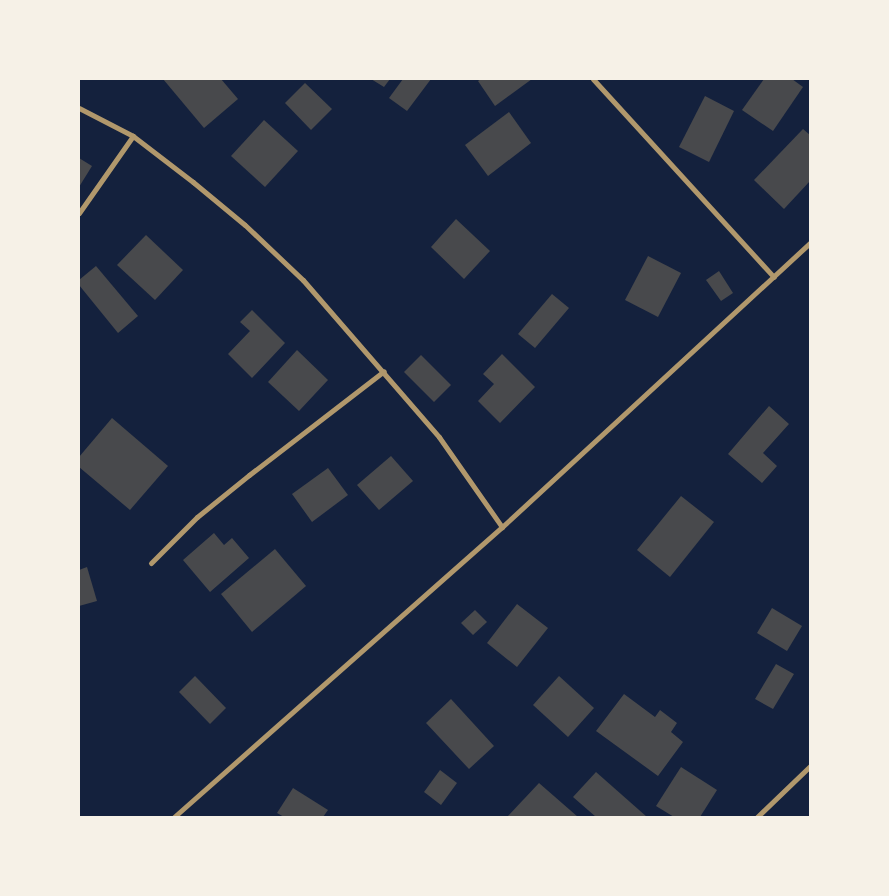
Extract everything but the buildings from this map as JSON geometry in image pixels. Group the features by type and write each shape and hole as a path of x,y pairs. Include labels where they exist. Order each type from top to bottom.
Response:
{"street":[{"path":"594,79 774,277"},
{"path":"79,108 132,136 245,225 303,280 384,371 439,437 502,527"},
{"path":"79,213 132,136"},
{"path":"174,817 502,527 810,243"},
{"path":"151,563 197,517 384,371"},
{"path":"757,817 810,766"}]}
